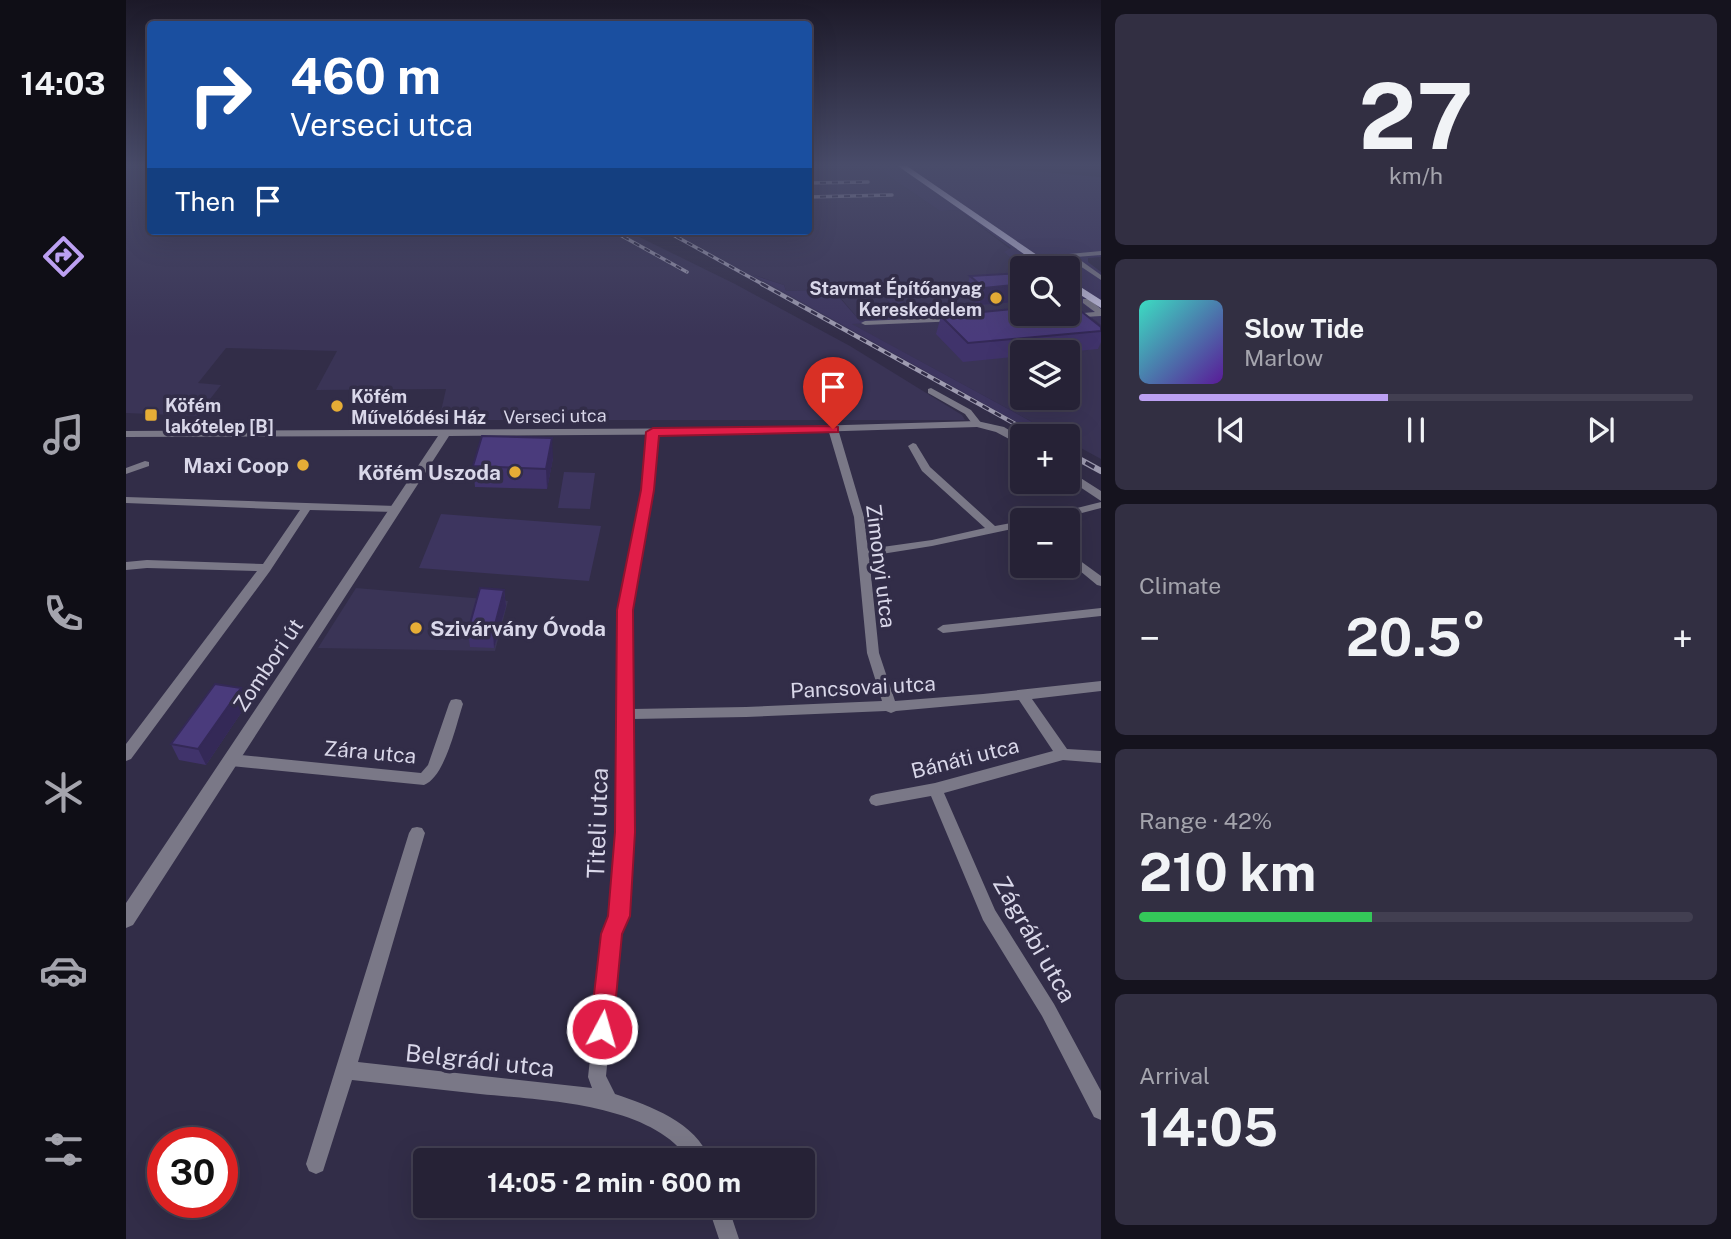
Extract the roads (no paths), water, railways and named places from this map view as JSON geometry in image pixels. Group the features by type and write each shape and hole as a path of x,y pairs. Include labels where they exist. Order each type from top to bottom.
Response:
{"main road":[{"path":"983,222 1033,256"},
{"path":"1080,286 1101,298"},
{"path":"1080,288 1101,305"}],"street":[{"path":"1060,250 1069,256 1101,253"},
{"path":"1080,264 1101,278"},
{"path":"1086,301 1101,313"},
{"path":"1080,315 1101,313"},
{"path":"865,323 962,319"},
{"path":"931,391 968,412 981,424 1000,429 1010,435"},
{"name":"Verseci utca","path":"126,434 653,432 981,424"},
{"name":"Zimonyi utca","path":"833,429 859,517 873,653 891,708"},
{"name":"Titeli utca","path":"608,1101 597,1077 612,934 619,916 625,832 625,610 648,490 653,432"},
{"name":"Zombori út","path":"126,919 446,434"},
{"path":"913,446 926,469 993,530"},
{"path":"126,471 145,464"},
{"path":"1080,483 1101,498"},
{"path":"126,500 396,509"},
{"path":"1080,510 1101,505"},
{"path":"126,755 266,568 307,507"},
{"path":"863,553 1010,526"},
{"path":"126,566 147,564 266,568"},
{"path":"1080,565 1101,582"},
{"path":"943,629 1101,612"},
{"name":"Pancsovai utca","path":"626,714 755,714 891,708 1101,686"},
{"name":"Bánáti utca","path":"1023,696 1063,754"},
{"name":"Zára utca","path":"231,760 424,779 434,768 456,704"},
{"name":"Bánáti utca","path":"876,800 935,789 1063,754 1101,757"},
{"name":"Zágrábi utca","path":"935,789 989,915 1048,1010 1101,1110"},
{"path":"316,1164 417,833"},
{"name":"Belgrádi utca","path":"346,1070 587,1096 608,1101"},
{"path":"608,1101 680,1133 691,1148"},
{"path":"722,1218 729,1239"}],"railway":[{"path":"620,235 687,272"},
{"path":"673,235 766,286"},
{"path":"762,284 1015,424"},
{"path":"1080,460 1101,471"}],"place":[{"name":"Stavmat Építőanyag Kereskedelem","path":"996,298"},
{"name":"Köfém Művelődési Ház","path":"337,406"},
{"name":"Köfém lakótelep [B]","path":"151,415"},
{"name":"Maxi Coop","path":"303,465"},
{"name":"Köfém Uszoda","path":"515,472"},
{"name":"Szivárvány Óvoda","path":"416,628"}]}
